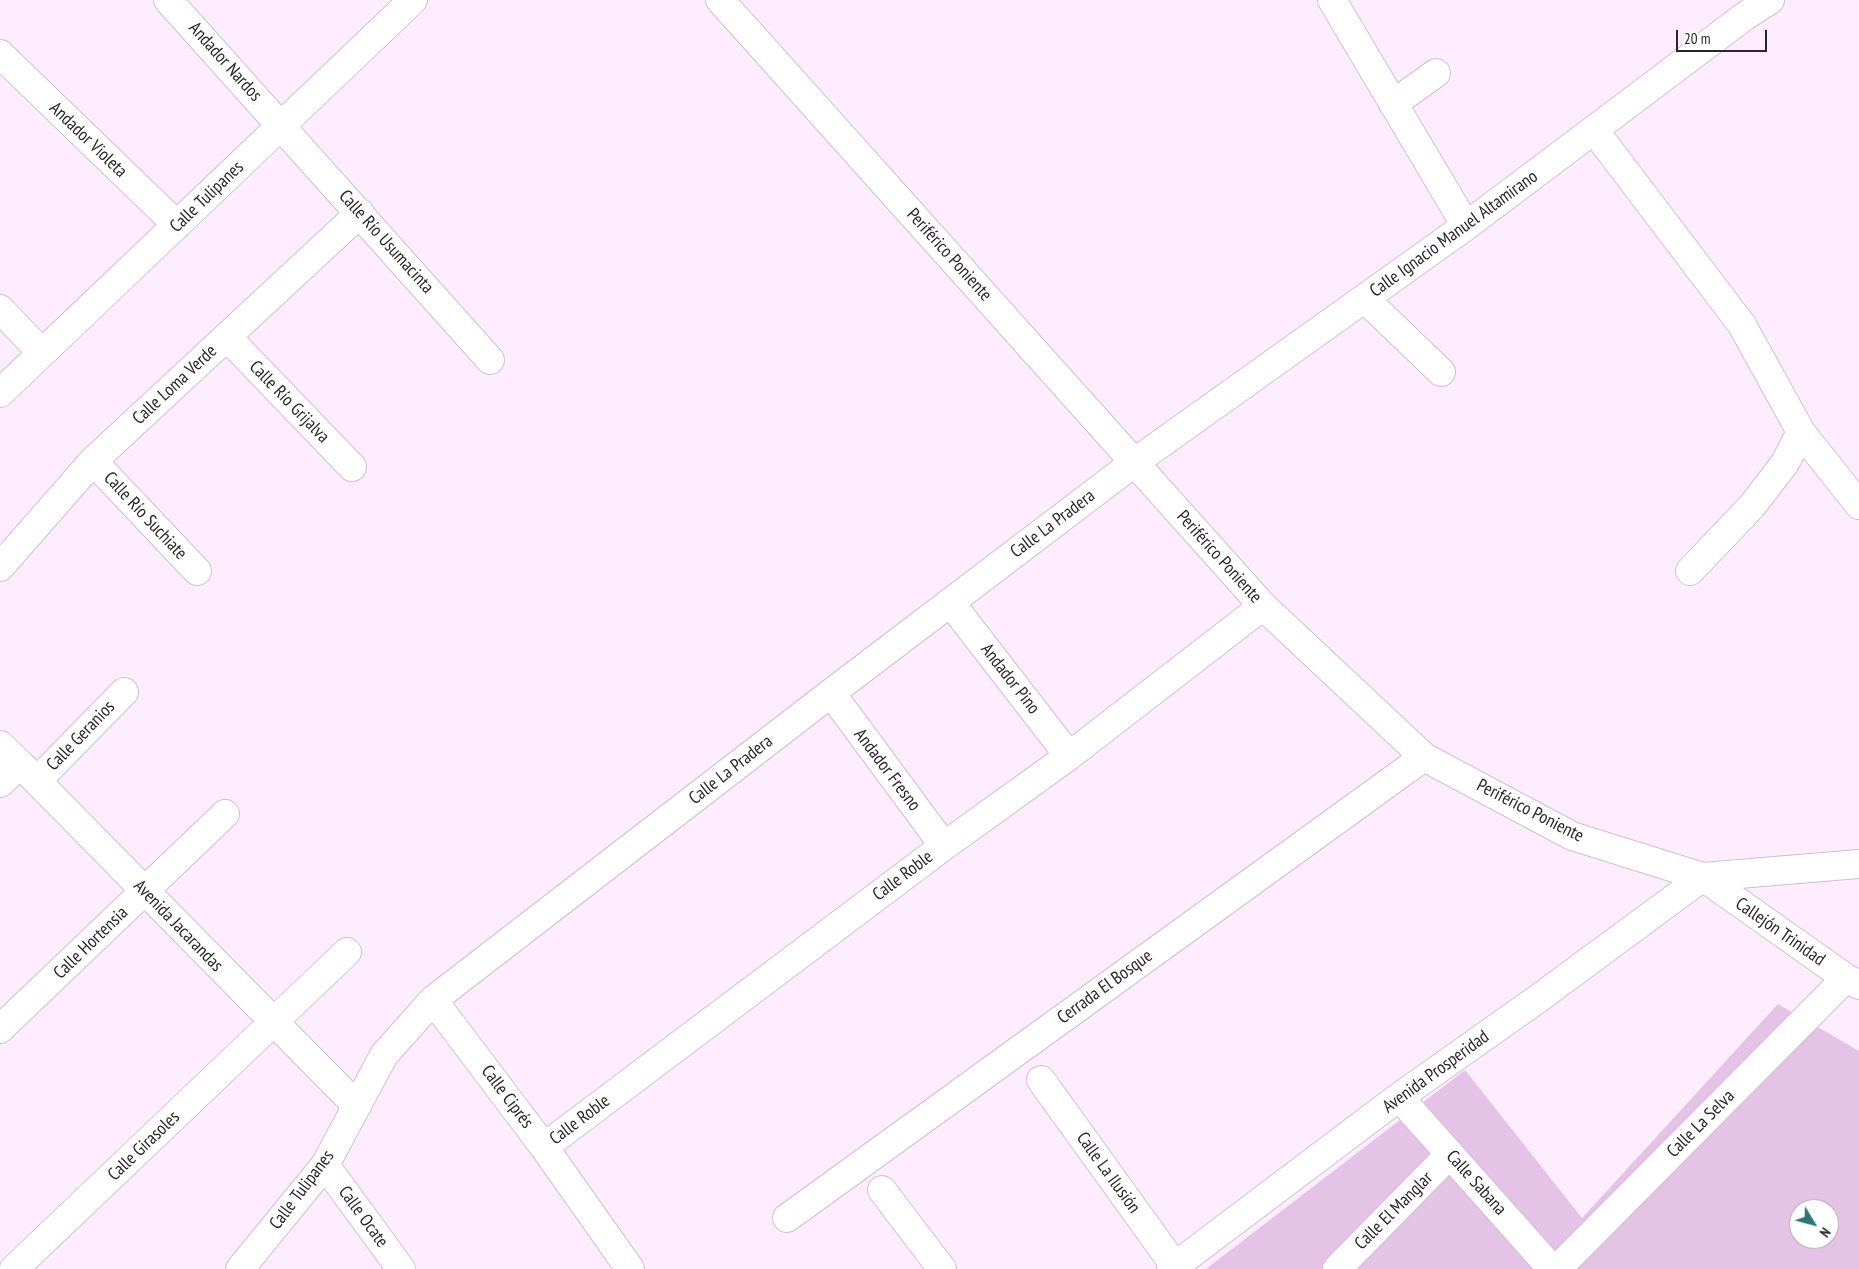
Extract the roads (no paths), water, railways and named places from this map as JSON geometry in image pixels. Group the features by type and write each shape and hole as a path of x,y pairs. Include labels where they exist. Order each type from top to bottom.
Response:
{"street":[{"name":"Andador Nardos","path":"168,0 282,125"},
{"name":"Calle Tulipanes","path":"0,393 413,0"},
{"name":"Periférico Poniente","path":"720,0 1263,606 1424,756 1572,836 1703,877 1859,864"},
{"path":"1332,0 1466,226"},
{"name":"Calle Ignacio Manuel Altamirano","path":"1135,462 1466,226 1594,130 1740,8 1770,0"},
{"name":"Andador Violeta","path":"0,54 176,225"},
{"path":"1394,104 1436,73"},
{"name":"Calle Río Usumacinta","path":"282,125 490,360"},
{"path":"1594,130 1742,325 1801,432 1859,505"},
{"name":"Calle Loma Verde","path":"0,567 93,461 360,213"},
{"path":"1365,299 1441,372"},
{"path":"0,309 42,353"},
{"name":"Calle Río Grijalva","path":"226,337 352,467"},
{"path":"1690,571 1752,506 1785,463 1801,432"},
{"name":"Calle Río Suchiate","path":"93,461 197,571"},
{"name":"Calle La Pradera","path":"357,1106 384,1056 433,1000 831,693 1135,462"},
{"name":"Andador Pino","path":"950,602 1069,756"},
{"name":"Calle Roble","path":"544,1147 944,846 1069,756 1263,606"},
{"name":"Calle Geranios","path":"0,784 28,773 124,692"},
{"name":"Andador Fresno","path":"831,693 944,846"},
{"name":"Avenida Jacarandas","path":"0,745 357,1106"},
{"name":"Cerrada El Bosque","path":"787,1218 1424,756"},
{"name":"Calle Hortensia","path":"0,1029 225,814"},
{"name":"Callejón Trinidad","path":"1703,877 1853,982"},
{"name":"Avenida Prosperidad","path":"1173,1267 1399,1097 1539,998 1703,877"},
{"name":"Calle Girasoles","path":"14,1269 348,952"},
{"name":"Calle La Selva","path":"1557,1269 1853,982"},
{"name":"Calle Ciprés","path":"433,1000 544,1147 630,1269"},
{"name":"Calle La Ilusión","path":"1041,1080 1173,1267"},
{"name":"Calle Sabana","path":"1399,1097 1552,1269"},
{"name":"Calle Tulipanes","path":"240,1269 325,1165 357,1106"},
{"name":"Calle El Manglar","path":"1337,1269 1450,1154"},
{"name":"Calle Ocate","path":"325,1165 401,1269"},
{"path":"882,1190 942,1269"}]}
